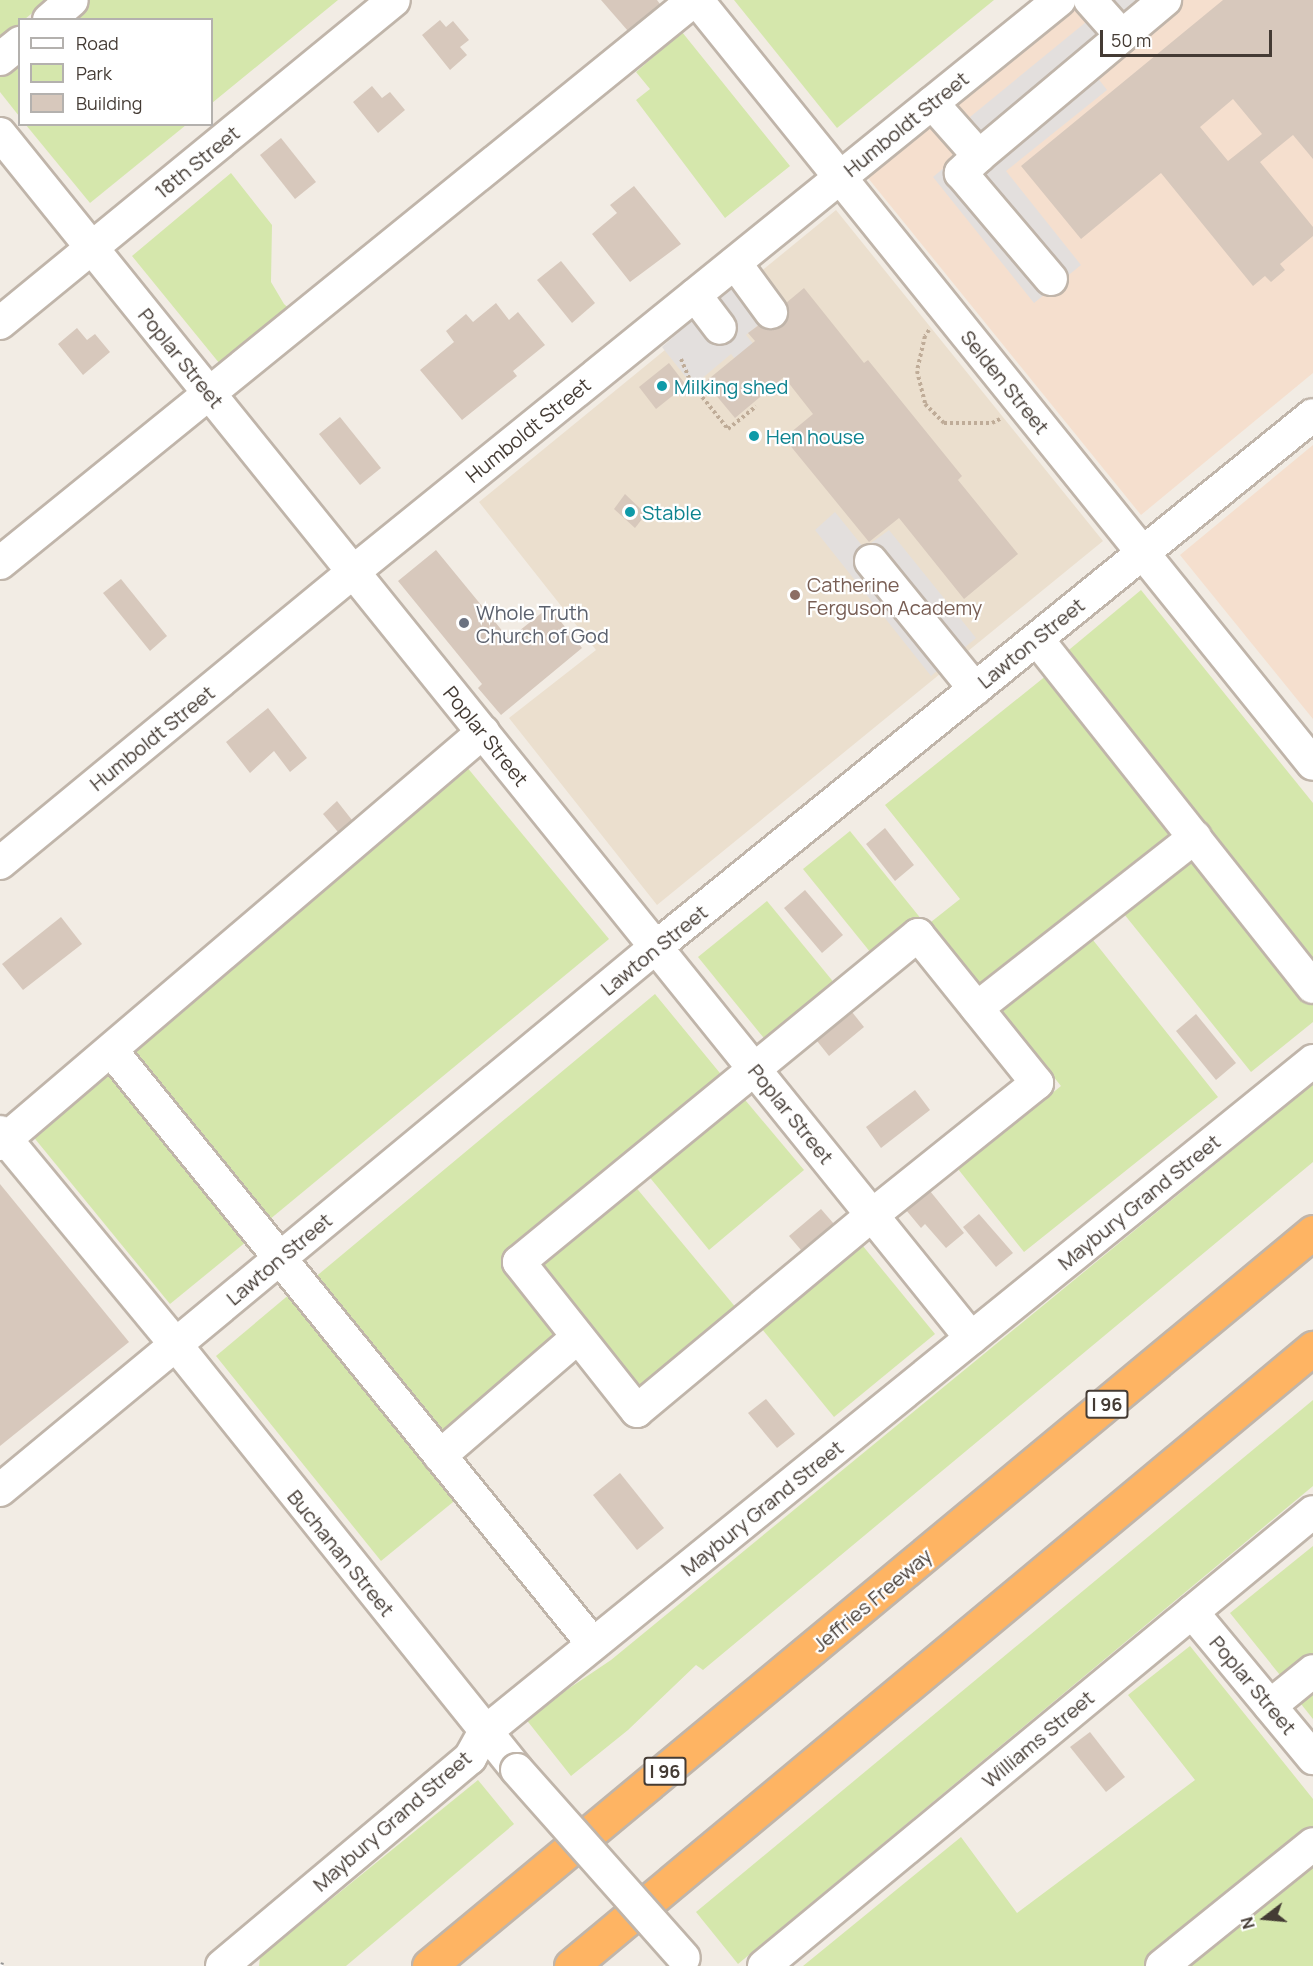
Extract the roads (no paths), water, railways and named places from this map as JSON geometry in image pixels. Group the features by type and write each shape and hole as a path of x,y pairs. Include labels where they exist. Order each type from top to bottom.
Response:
{"highway":[{"name":"Jeffries Freeway","path":"429,1966 1313,1232"},
{"path":"571,1966 1313,1348"},
{"path":"1070,1551 1313,1376"}],"street":[{"path":"51,18 72,0"},
{"name":"18th Street","path":"0,323 394,0"},
{"path":"0,563 208,392 695,0"},
{"name":"Selden Street","path":"695,0 1313,764"},
{"name":"Humboldt Street","path":"0,863 353,572 1059,0"},
{"path":"1090,0 1122,36"},
{"path":"1051,279 961,173 1165,0"},
{"path":"0,59 18,45"},
{"path":"932,102 979,156"},
{"name":"Poplar Street","path":"0,134 971,1338"},
{"path":"735,263 771,312"},
{"path":"695,296 720,328"},
{"name":"Lawton Street","path":"0,1490 656,947 1313,415"},
{"path":"871,561 975,689"},
{"path":"1037,639 1313,987"},
{"path":"2,1139 111,1050 483,732"},
{"path":"977,1008 1194,837"},
{"path":"918,934 1037,1083 872,1215 637,1411 519,1262 755,1070 918,934"},
{"path":"111,1050 593,1644"},
{"name":"Maybury Grand Street","path":"222,1966 470,1758 484,1733 1313,1061"},
{"name":"Buchanan Street","path":"2,1139 176,1346 484,1733 688,1962"},
{"path":"440,1456 578,1337"},
{"name":"Williams Street","path":"764,1966 1313,1512"},
{"name":"Poplar Street","path":"1192,1612 1313,1758"},
{"path":"1270,1706 1313,1671"},
{"path":"1162,1966 1313,1844"}],"place":[{"name":"Milking shed","path":"662,386"},
{"name":"Hen house","path":"754,436"},
{"name":"Stable","path":"630,512"},
{"name":"Catherine Ferguson Academy","path":"795,595"},
{"name":"Whole Truth Church of God","path":"464,623"}]}
